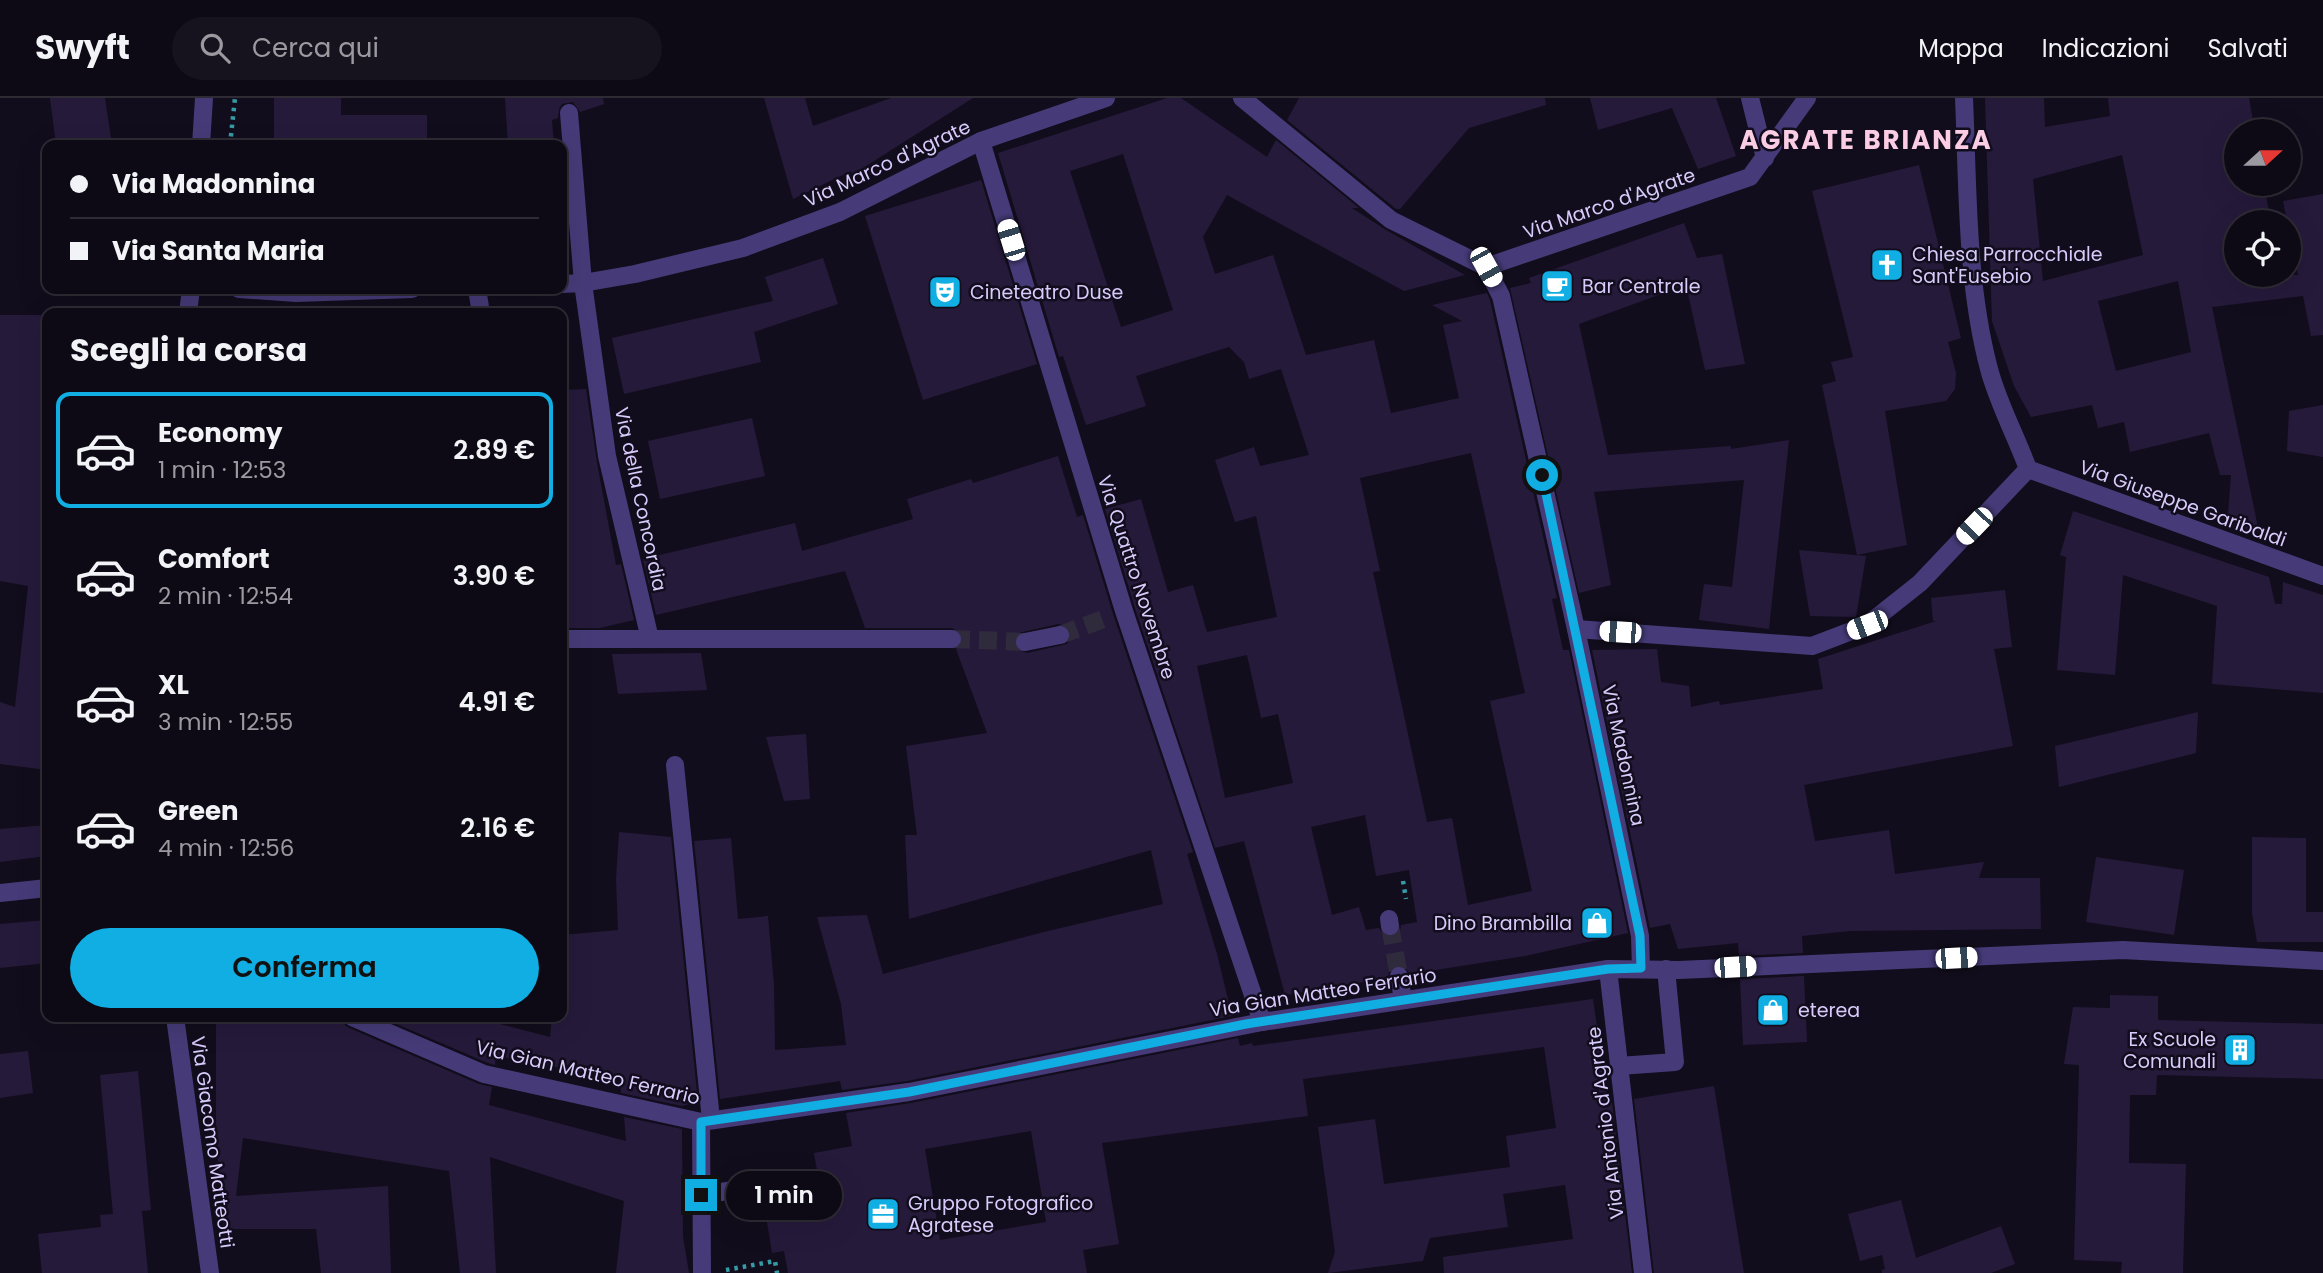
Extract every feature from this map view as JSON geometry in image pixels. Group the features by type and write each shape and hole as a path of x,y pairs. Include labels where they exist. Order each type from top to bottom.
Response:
{"street":[{"path":"201,140 204,98"},
{"name":"Via Marco d'Agrate","path":"567,284 635,274 743,248 840,212 981,141 1106,98"},
{"path":"1241,98 1391,220 1486,267"},
{"path":"1750,98 1765,158"},
{"path":"1765,158 1807,98"},
{"path":"1576,629 1812,646 1867,625 1920,583 2028,469 1990,371 1979,321 1969,225 1964,98"},
{"name":"Via della Concordia","path":"569,113 583,283 607,456 650,639"},
{"name":"Via Quattro Novembre","path":"981,141 1117,614 1262,1021"},
{"name":"Via Marco d'Agrate","path":"1486,267 1750,177 1765,158"},
{"name":"Via Madonnina","path":"1486,267 1501,296 1576,629 1640,936 1641,968"},
{"name":"Via Giuseppe Garibaldi","path":"2028,469 2323,576"},
{"path":"1025,642 1060,635"},
{"path":"567,639 952,639"},
{"path":"675,765 706,1121 701,1195 709,1272"},
{"path":"0,893 42,889"},
{"name":"Via Gian Matteo Ferrario","path":"364,1022 484,1074 706,1121 909,1092 1262,1021 1608,969 1667,969 2123,950 2323,961"},
{"name":"Via Antonio d'Agrate","path":"1608,969 1643,1273"},
{"path":"1619,1066 1675,1062 1667,969"},
{"path":"1399,976 1403,1000"},
{"name":"Via Giacomo Matteotti","path":"176,1022 209,1273"},
{"path":"701,1195 805,1179"}],"path":[{"path":"231,140 235,98"},
{"path":"709,1272 775,1261 777,1273"}],"building":[{"path":"50,98 105,98 111,140 55,140"},
{"path":"274,98 341,98 341,115 427,115 427,140 274,140"},
{"path":"505,98 603,98 604,104 580,112 573,102 562,104 558,118 552,120 554,140 508,140"},
{"path":"764,98 805,98 813,126 891,98 973,98 852,175 851,171 793,199"},
{"path":"1167,98 1181,98 1267,157 1276,140 1359,208 1352,208 1465,275 1404,291 1227,195 1203,237 1215,274 1273,255 1306,355 1374,340 1391,413 1459,398 1443,325 1462,321 1432,305 1487,293 1557,598 1552,599 1563,650 1569,650 1628,933 1525,956 1410,974 1404,966 1396,965 1389,971 1388,978 1285,995 1244,841 1215,848 1105,509 1141,499 1168,592 1193,585 1207,632 1277,617 1256,516 1235,522 1215,460 1254,447 1260,466 1309,455 1281,369 1249,379 1244,362 1229,347 1136,376 1146,406 1086,425 1063,356 1059,357 998,153","holes":["1123,154 1173,310 1121,327 1070,171","1471,453 1525,693 1490,701 1532,891 1468,905 1452,818 1427,822 1373,572 1380,571 1360,478","1247,655 1261,718 1278,714 1293,783 1225,798 1197,666","1365,815 1376,876 1409,870 1417,922 1401,925 1400,931 1392,937 1385,936 1379,928 1366,930 1359,907 1332,915 1311,827"]},
{"path":"1299,98 1545,98 1546,105 1469,128 1400,209 1396,209 1287,120"},
{"path":"1590,98 1716,98 1736,156 1698,169 1672,108 1598,130"},
{"path":"1985,98 2044,98 2045,127 2110,116 2108,98 2249,98 2253,119 2224,119 2224,196 2266,196 2269,210 2224,210 2224,287 2301,287 2301,210 2285,210 2283,201 2323,194 2323,335 2311,336 2303,296 2212,307 2259,532 2227,527 2231,475 2220,475 2209,433 2130,452 2124,422 2098,428 2092,405 2031,417 2014,386 1992,321","holes":["2122,155 2143,255 2043,281 2033,179","2178,281 2191,352 2116,371 2098,301"]},
{"name":"Chiesa Parrocchiale Sant'Eusebio","path":"1919,165 1961,338 1948,342 1956,373 1955,389 1946,401 1885,411 1907,545 1857,555 1822,385 1836,381 1831,362 1853,357 1812,191"},
{"name":"Cineteatro Duse","path":"981,180 1037,364 923,400 865,216"},
{"path":"1684,223 1697,258 1722,254 1745,364 1705,370 1686,285 1579,324 1608,455 1731,446 1731,449 1789,440 1769,629 1699,620 1704,584 1732,587 1744,480 1594,492 1611,585 1579,593 1510,288 1531,283 1529,278"},
{"path":"823,258 838,304 754,332 761,362 624,394 612,338 773,301 765,277"},
{"path":"0,315 42,315 42,769 0,764 0,702 15,707 28,586 0,581"},
{"path":"586,389 616,565 621,564 634,620 600,628 567,628 567,390"},
{"path":"2323,405 2323,457 2287,451 2289,411"},
{"path":"752,418 765,476 660,499 648,441"},
{"path":"1058,456 1077,517 1083,515 1113,614 1193,852 1187,854 1217,954 1232,1016 907,1081 842,1090 840,1081 720,1099 694,841 731,838 738,919 768,916 774,985 775,1050 846,1045 841,1004 817,917 867,915 883,974 1163,904 1151,850 909,919 905,835 917,835 906,746 987,733 956,649 962,644 961,633 952,628 865,628 845,571 656,615 643,559 795,523 802,551 913,519 907,499 971,479 973,483","holes":["1064,625 1071,632 1067,644 1027,653 1016,649 1014,639 1018,633"]},
{"path":"2073,511 2269,577 2275,604 2282,604 2283,582 2323,595 2323,693 2212,684 2217,606 2123,575 2115,675 2057,670 2066,557 2060,555"},
{"path":"1799,550 1866,556 1856,617 1810,616"},
{"path":"2005,590 2012,647 1994,649 2013,746 1804,785 1815,841 1889,830 1895,874 1984,862 1979,878 2040,878 2041,929 1850,931 1802,936 1803,953 1739,956 1738,943 1678,949 1670,924 1650,928 1592,650 1657,649 1661,682 1689,686 1691,707 1719,701 1720,705 1823,689 1818,659 1936,621 1933,621 1931,598"},
{"path":"701,653 707,690 618,694 612,654"},
{"path":"2198,712 2196,753 2059,787 2055,746"},
{"path":"806,734 810,799 784,801 766,737"},
{"path":"42,825 42,857 0,862 0,829"},
{"path":"619,832 671,837 698,1102 682,1106 621,1093 620,1079 496,1056 495,1065 392,1022 500,1022 550,1037 552,1022 567,1022 567,935 618,930 616,879"},
{"path":"2252,837 2306,838 2306,912 2323,912 2323,942 2257,942 2252,913"},
{"path":"2096,857 2184,870 2174,935 2086,922"},
{"path":"42,920 42,964 0,968 0,924"},
{"path":"1804,976 1807,1042 1743,1045 1740,979"},
{"path":"2110,995 2158,996 2158,1020 2323,1024 2323,1079 2157,1075 2156,1095 2130,1095 2129,1163 2186,1164 2183,1273 2121,1273 2122,1262 2074,1260 2079,1065 2064,1064 2073,1007 2110,1008"},
{"path":"1593,999 1608,1103 1612,1102 1632,1273 1444,1273 1443,1257 1573,1239 1565,1185 1503,1194 1508,1227 1430,1238 1423,1261 1328,1273 1335,1252 1318,1127 1375,1119 1384,1184 1510,1167 1506,1136 1556,1128 1544,1047 1303,1079 1308,1116 1102,1143 1119,1244 1083,1250 1087,1273 788,1273 784,1251 772,1253 765,1210 822,1200 814,1153 852,1146 846,1113 911,1103 1238,1038 1240,1046 1252,1043 1253,1046","holes":["1031,1131 1046,1222 940,1240 925,1149"]},
{"path":"216,1022 343,1022 347,1027 479,1084 492,1087 489,1105 626,1141 624,1117 682,1129 683,1237 689,1273 616,1273 624,1201 490,1157 496,1273 460,1273 449,1171 243,1138 236,1196 388,1186 391,1273 321,1273 316,1229 224,1229 216,1138"},
{"path":"28,1051 33,1093 0,1098 0,1054"},
{"path":"138,1071 151,1210 142,1211 148,1273 42,1273 38,1234 101,1227 100,1215 113,1214 100,1075"},
{"path":"1714,1086 1744,1273 1654,1273 1634,1099"},
{"path":"1901,1200 1916,1258 2001,1226 2015,1264 1991,1273 1882,1273 1885,1269 1882,1255 1860,1261 1848,1214"}],"tunnel":[{"path":"1060,635 1109,617"},
{"path":"952,639 1025,642"},
{"path":"1390,926 1399,976"}],"place":[{"name":"Chiesa Parrocchiale Sant'Eusebio","path":"1887,265"},
{"name":"Bar Centrale","path":"1557,286"},
{"name":"Cineteatro Duse","path":"945,292"},
{"name":"Dino Brambilla","path":"1597,923"},
{"name":"eterea","path":"1773,1010"},
{"name":"Ex Scuole Comunali","path":"2240,1050"},
{"name":"Gruppo Fotografico Agratese","path":"883,1214"}],"district":[{"name":"AGRATE BRIANZA","path":"1866,140"}],"route":[{"path":"701,1195 701,1122 909,1092 1262,1021 1608,969 1641,968 1640,936 1542,475"}]}
